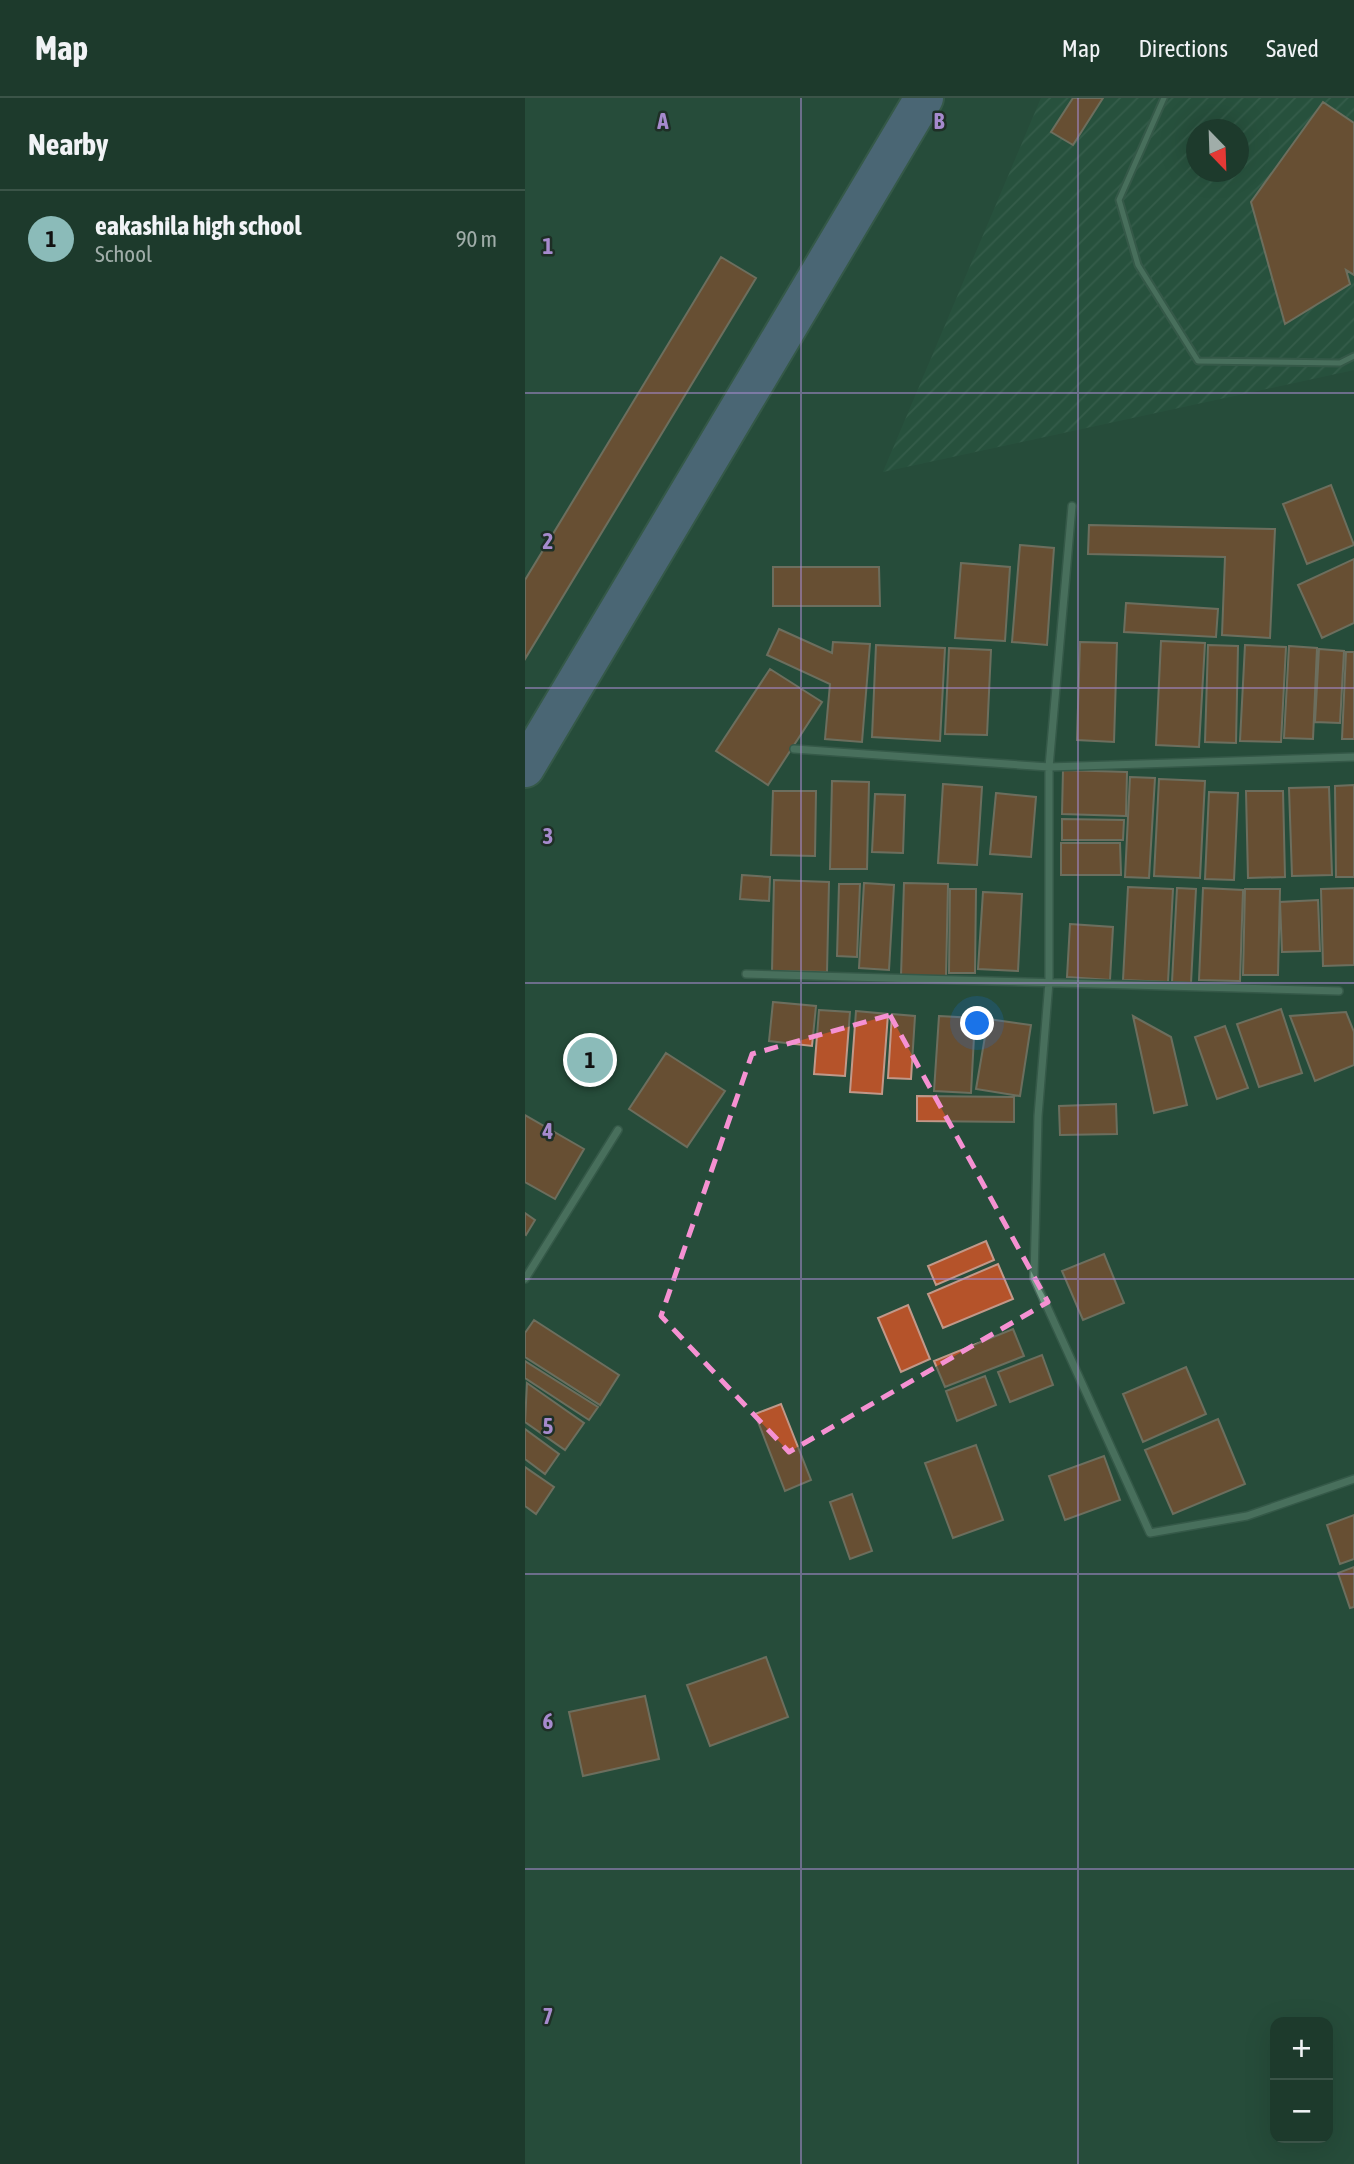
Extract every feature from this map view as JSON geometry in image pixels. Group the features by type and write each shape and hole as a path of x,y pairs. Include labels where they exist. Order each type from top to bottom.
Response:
{"main road":[{"path":"525,768 924,98"}],"street":[{"path":"1072,506 1049,767 1049,982 1038,1116 1034,1278 1150,1533 1247,1516 1354,1479"},
{"path":"794,749 1049,767 1354,757"},
{"path":"745,974 1339,991"},
{"path":"525,1279 618,1130"}],"lane":[{"path":"1164,98 1119,200 1138,265 1198,360 1340,363 1354,356"}],"highlighted area":[{"path":"890,1015 1048,1302 789,1452 661,1316 752,1054"}],"shaded area":[{"path":"1041,98 1354,98 1354,370 883,472"}],"building":[{"path":"1073,98 1103,98 1073,145 1051,132"},
{"path":"1323,102 1354,123 1354,275 1346,270 1350,284 1285,324 1251,202"},
{"path":"721,257 756,278 525,659 525,580"},
{"path":"1331,485 1354,545 1307,564 1283,504"},
{"path":"1089,525 1275,529 1270,638 1222,635 1225,557 1088,554"},
{"path":"1020,545 1054,548 1047,645 1012,642"},
{"path":"1354,559 1354,623 1322,638 1298,585"},
{"path":"961,563 1010,567 1005,641 955,638"},
{"path":"773,567 879,567 880,606 773,606"},
{"path":"1126,603 1218,609 1216,637 1124,632"},
{"path":"779,629 832,653 833,642 870,644 862,742 825,739 830,684 767,655"},
{"path":"1161,641 1205,643 1199,747 1156,745"},
{"path":"1080,642 1117,643 1114,742 1077,740"},
{"path":"876,645 945,648 940,741 872,737"},
{"path":"1208,645 1238,646 1236,743 1205,742"},
{"path":"1245,645 1286,647 1281,742 1240,741"},
{"path":"1289,646 1317,648 1313,739 1284,738"},
{"path":"949,648 991,650 987,735 945,734"},
{"path":"1319,649 1344,651 1340,723 1315,722"},
{"path":"1346,652 1354,652 1354,739 1342,739"},
{"path":"770,669 822,702 768,785 716,751"},
{"path":"1063,770 1127,772 1126,816 1062,814"},
{"path":"1130,777 1155,778 1149,878 1125,877"},
{"path":"1159,779 1205,781 1200,878 1154,876"},
{"path":"832,781 869,782 867,869 830,869"},
{"path":"943,784 982,787 977,865 938,863"},
{"path":"1354,785 1354,877 1336,877 1335,786"},
{"path":"1329,787 1332,875 1292,876 1289,788"},
{"path":"773,791 816,791 815,856 771,855"},
{"path":"1246,791 1283,791 1285,877 1248,878"},
{"path":"1209,792 1238,793 1234,880 1205,879"},
{"path":"996,793 1036,797 1031,857 990,854"},
{"path":"875,794 905,795 903,853 872,852"},
{"path":"1062,819 1124,820 1123,840 1062,840"},
{"path":"1061,843 1120,843 1121,875 1061,875"},
{"path":"742,875 770,877 769,901 740,899"},
{"path":"774,880 829,882 827,972 772,971"},
{"path":"864,883 894,885 889,970 859,968"},
{"path":"904,883 948,884 946,977 901,976"},
{"path":"839,884 860,884 857,957 837,956"},
{"path":"1128,887 1173,889 1168,982 1123,980"},
{"path":"1177,888 1196,889 1191,983 1172,982"},
{"path":"1203,888 1243,890 1240,981 1199,980"},
{"path":"1354,888 1354,965 1323,966 1321,889"},
{"path":"950,889 976,889 975,973 949,973"},
{"path":"1245,889 1280,889 1278,975 1243,975"},
{"path":"983,892 1022,894 1018,971 978,969"},
{"path":"1318,900 1320,951 1282,952 1280,902"},
{"path":"1070,924 1113,927 1110,980 1067,977"},
{"path":"773,1002 816,1006 812,1046 769,1041"},
{"path":"1281,1009 1302,1073 1259,1087 1237,1024"},
{"path":"819,1010 850,1012 845,1076 814,1074"},
{"path":"856,1011 888,1014 882,1094 850,1092"},
{"path":"1346,1012 1354,1032 1354,1065 1315,1081 1290,1016"},
{"path":"892,1014 915,1016 911,1079 888,1078"},
{"path":"939,1016 975,1018 971,1093 934,1091"},
{"path":"1133,1016 1171,1037 1187,1105 1154,1113"},
{"path":"988,1019 1031,1025 1020,1096 976,1089"},
{"path":"1225,1026 1248,1088 1217,1099 1195,1037"},
{"path":"666,1053 725,1091 687,1147 629,1109"},
{"path":"917,1096 1014,1097 1014,1122 917,1121"},
{"path":"1116,1104 1117,1134 1060,1135 1059,1106"},
{"path":"525,1115 584,1149 555,1199 525,1182"},
{"path":"525,1213 535,1220 526,1235 525,1234"},
{"path":"986,1241 994,1260 936,1285 928,1266"},
{"path":"1104,1254 1124,1303 1083,1320 1062,1271"},
{"path":"998,1264 1013,1299 943,1328 928,1294"},
{"path":"908,1305 930,1359 901,1372 878,1318"},
{"path":"534,1320 619,1375 600,1405 525,1357 525,1333"},
{"path":"1013,1329 1024,1356 945,1387 934,1361"},
{"path":"1042,1355 1053,1385 1010,1402 998,1372"},
{"path":"525,1361 598,1407 589,1420 525,1378"},
{"path":"1186,1367 1206,1414 1143,1442 1123,1394"},
{"path":"985,1376 996,1405 957,1421 946,1391"},
{"path":"527,1383 584,1423 565,1450 525,1422"},
{"path":"781,1404 811,1480 785,1491 755,1414"},
{"path":"1218,1419 1245,1484 1173,1514 1145,1450"},
{"path":"525,1429 559,1454 545,1474 525,1459"},
{"path":"976,1445 1003,1520 953,1538 925,1463"},
{"path":"1104,1456 1120,1500 1065,1520 1049,1476"},
{"path":"525,1467 554,1487 536,1514 525,1506"},
{"path":"852,1494 872,1551 850,1559 830,1502"},
{"path":"1354,1515 1354,1559 1340,1564 1327,1525"},
{"path":"1354,1567 1354,1607 1350,1608 1338,1573"},
{"path":"766,1657 788,1717 710,1746 687,1685"},
{"path":"645,1696 659,1759 583,1776 569,1712"}],"place":[{"name":"eakashila high school","path":"590,1060"}]}
